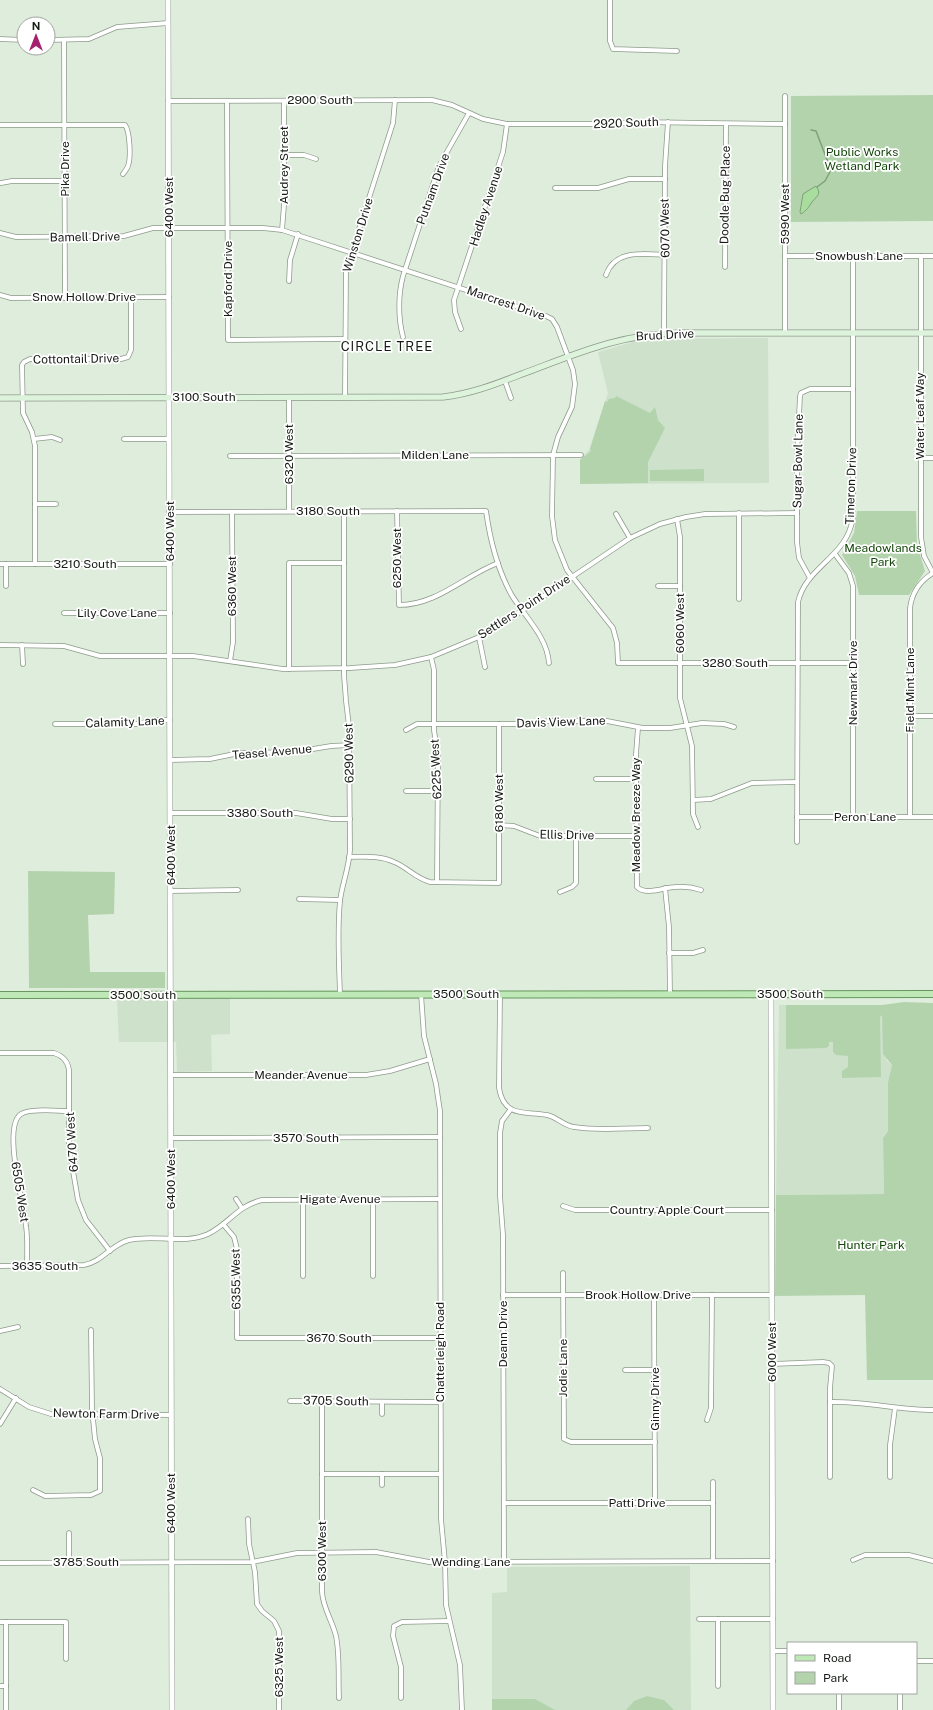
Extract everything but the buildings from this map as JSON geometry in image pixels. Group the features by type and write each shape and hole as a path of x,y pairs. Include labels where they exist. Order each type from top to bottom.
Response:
{"main road":[{"name":"Brud Drive","path":"407,397 458,395 505,381 568,357 622,339 664,333 933,332"},
{"name":"3100 South","path":"0,398 407,397"},
{"name":"3500 South","path":"0,995 933,994"}],"street":[{"name":"6400 West","path":"168,0 172,1710"},
{"path":"610,0 610,41 612,48 617,51 677,51"},
{"path":"56,40 92,39 121,26 168,23"},
{"path":"0,39 16,40"},
{"name":"Pika Drive","path":"64,40 65,298"},
{"name":"5990 West","path":"785,96 786,333"},
{"name":"Winston Drive","path":"344,397 345,282 352,252 392,126 395,100"},
{"name":"2900 South","path":"168,101 438,101 452,105 469,113"},
{"name":"Kapford Drive","path":"227,101 228,340 345,339"},
{"name":"Audrey Street","path":"282,230 284,210 284,101"},
{"name":"2920 South","path":"469,113 491,122 507,124 668,122 785,124"},
{"name":"Putnam Drive","path":"402,337 400,326 400,293 405,269 439,166 469,113"},
{"name":"6070 West","path":"664,333 666,255 665,179 668,122"},
{"name":"Hadley Avenue","path":"461,329 454,305 503,152 507,124"},
{"name":"Doodle Bug Place","path":"725,267 726,124"},
{"path":"0,125 125,125 129,133 129,160 128,167 123,174"},
{"path":"284,155 304,155 316,159"},
{"path":"555,188 598,188 629,179 665,179"},
{"path":"1,183 12,181 65,181"},
{"name":"Bamell Drive","path":"0,234 16,237 126,236 151,228 169,228"},
{"name":"Marcrest Drive","path":"169,228 282,230 549,317 555,324 574,375 572,407 558,437 553,455 554,530 559,553 571,576 612,628 617,643 618,663"},
{"path":"289,281 290,260 298,234"},
{"path":"606,275 611,263 621,258 634,255 666,255"},
{"name":"Snowbush Lane","path":"785,256 933,256"},
{"name":"Timeron Drive","path":"797,842 798,602 803,587 810,578 835,554 845,541 852,522 853,256"},
{"name":"Water Leaf Way","path":"921,256 920,458 922,546 926,561 933,573"},
{"name":"Snow Hollow Drive","path":"0,295 11,298 169,297"},
{"name":"Cottontail Drive","path":"22,398 21,369 24,363 30,359 121,359 128,357 131,350 131,297"},
{"path":"505,381 511,398"},
{"name":"Sugar Bowl Lane","path":"810,578 799,558 796,513 800,396 801,393 810,389 853,389"},
{"name":"6320 West","path":"289,397 289,512"},
{"path":"22,398 23,412 34,439 36,564"},
{"path":"34,439 49,437 60,440"},
{"path":"124,439 169,439"},
{"name":"Milden Lane","path":"230,456 580,455"},
{"path":"920,458 933,458"},
{"path":"35,504 56,504"},
{"name":"3180 South","path":"169,512 486,512 498,563"},
{"name":"6360 West","path":"230,661 233,642 232,512"},
{"name":"6290 West","path":"340,994 340,900 349,857 350,819 350,746 344,669 344,512"},
{"name":"6250 West","path":"397,512 397,596 399,605 409,605 437,596 498,563"},
{"path":"739,513 739,599"},
{"name":"Settlers Point Drive","path":"0,645 64,646 96,656 200,656 289,669 344,669 390,666 431,657 479,638 522,611 571,576 630,538 652,527 677,519 705,514 796,513"},
{"path":"616,514 630,538"},
{"name":"6060 West","path":"677,519 680,537 681,703 693,751 693,817 698,827"},
{"name":"Newmark Drive","path":"835,554 849,573 853,586 854,817"},
{"path":"289,669 289,563 344,562"},
{"path":"498,563 511,594 545,644 549,663"},
{"name":"3210 South","path":"0,564 170,564"},
{"path":"6,564 6,586"},
{"name":"Field Mint Lane","path":"910,816 911,603 918,587 933,573"},
{"path":"658,586 680,586"},
{"name":"Lily Cove Lane","path":"64,613 170,613"},
{"path":"479,638 485,667"},
{"path":"22,645 22,664"},
{"name":"6225 West","path":"431,657 434,670 434,724 438,758 437,882"},
{"name":"3280 South","path":"618,663 853,662"},
{"path":"910,716 933,716"},
{"name":"Calamity Lane","path":"55,724 139,724 151,720 170,720"},
{"name":"Davis View Lane","path":"406,730 414,725 529,724 550,721 607,721 638,728 666,728 720,723 734,727"},
{"name":"6180 West","path":"437,882 499,883 499,724"},
{"name":"Meadow Breeze Way","path":"638,728 636,748 637,887 643,891 664,888"},
{"name":"Teasel Avenue","path":"170,760 210,760 239,753 295,752 331,746 350,746"},
{"path":"596,779 636,779"},
{"path":"693,800 711,799 752,783 797,782"},
{"path":"406,791 438,791"},
{"name":"3380 South","path":"170,813 296,813 332,819 350,819"},
{"name":"Peron Lane","path":"797,817 933,816"},
{"name":"Ellis Drive","path":"499,825 518,828 538,835 636,836"},
{"path":"560,892 572,887 576,883 576,836"},
{"path":"349,857 386,859 399,864 422,880 437,882"},
{"path":"670,994 669,922 664,888 689,887 701,890"},
{"path":"171,891 238,890"},
{"path":"299,899 340,900"},
{"path":"669,953 693,953 703,950"},
{"name":"Chatterleigh Road","path":"421,994 424,1036 438,1092 440,1137 441,1525 445,1562 446,1605 460,1665 462,1710"},
{"path":"500,994 499,1088 502,1099 511,1109 522,1114 551,1116 575,1127 648,1128"},
{"name":"6000 West","path":"771,994 773,1710"},
{"name":"6470 West","path":"0,1053 52,1053 62,1057 69,1067 70,1153 78,1198 82,1212 90,1226 110,1251"},
{"name":"Meander Avenue","path":"171,1075 366,1075 390,1071 430,1059"},
{"name":"Deann Drive","path":"504,1562 503,1295 500,1133 502,1122 511,1109"},
{"name":"6505 West","path":"27,1266 26,1225 14,1154 14,1126 16,1119 28,1111 69,1111"},
{"name":"3570 South","path":"171,1138 440,1137"},
{"path":"236,1199 242,1208"},
{"path":"303,1199 303,1276"},
{"path":"373,1199 373,1276"},
{"name":"Higate Avenue","path":"171,1239 187,1239 202,1236 223,1224 249,1204 266,1200 440,1199"},
{"name":"Country Apple Court","path":"562,1206 575,1210 772,1210"},
{"name":"6355 West","path":"223,1224 234,1237 237,1249 237,1338"},
{"name":"3635 South","path":"0,1266 88,1265 97,1261 119,1244 129,1240 171,1239"},
{"name":"Jodie Lane","path":"563,1273 563,1434 565,1440 571,1442 655,1442"},
{"name":"Brook Hollow Drive","path":"503,1295 772,1294"},
{"name":"Ginny Drive","path":"654,1295 655,1503"},
{"path":"707,1420 711,1406 712,1295"},
{"path":"0,1331 18,1327"},
{"path":"33,1490 46,1496 91,1495 99,1493 101,1486 100,1460 94,1439 91,1330"},
{"name":"3670 South","path":"237,1338 440,1338"},
{"path":"772,1364 806,1362 831,1364 830,1477"},
{"path":"625,1370 655,1370"},
{"name":"Newton Farm Drive","path":"0,1389 34,1409 51,1414 93,1416 171,1415"},
{"path":"0,1424 16,1398"},
{"name":"3705 South","path":"290,1401 440,1402"},
{"name":"6300 West","path":"322,1401 323,1602 333,1626 337,1646 339,1698"},
{"name":"3705 South","path":"382,1402 382,1414"},
{"path":"830,1402 852,1402 895,1408 933,1410"},
{"path":"890,1477 890,1444 895,1408"},
{"path":"322,1474 440,1474"},
{"path":"382,1474 382,1485"},
{"path":"712,1482 713,1562"},
{"name":"Patti Drive","path":"504,1503 713,1503"},
{"name":"6325 West","path":"248,1519 249,1544 255,1572 257,1604 262,1611 274,1621 279,1631 279,1710"},
{"path":"69,1533 69,1562"},
{"name":"Wending Lane","path":"172,1563 252,1562 291,1554 322,1552 382,1552 423,1562 773,1561"},
{"path":"853,1560 865,1555 909,1555 933,1561"},
{"name":"3785 South","path":"0,1563 172,1563"},
{"path":"699,1619 773,1619"},
{"path":"718,1619 718,1686"},
{"path":"0,1622 66,1622 66,1659"},
{"path":"6,1622 6,1710"},
{"path":"401,1698 401,1663 393,1636 394,1626 402,1622 449,1622"},
{"path":"773,1651 787,1651"},
{"path":"917,1662 933,1661"},
{"path":"0,1686 6,1686"},
{"path":"839,1694 839,1710"},
{"path":"900,1694 900,1710"}],"shaded area":[{"path":"816,186 819,191 818,195 801,214 803,194"},
{"path":"768,338 769,483 580,484 580,459 589,450 608,393 598,352 633,342 658,339"},
{"path":"117,998 230,998 230,1034 211,1035 212,1071 177,1072 176,1042 119,1042"},
{"path":"779,1005 882,1005 887,1061 892,1065 888,1082 888,1131 883,1138 884,1194 776,1195"},
{"path":"690,1566 691,1710 492,1710 492,1593 507,1592 507,1567"}],"green space":[{"name":"Public Works Wetland Park","path":"933,95 933,221 791,222 791,96"},
{"path":"616,396 650,413 655,407 658,420 665,428 648,462 648,483 580,484 580,460 591,451 590,449 605,401 607,402 609,399 615,398"},
{"path":"704,469 704,481 650,481 650,470"},
{"name":"Meadowlands Park","path":"857,511 916,511 917,545 925,571 909,595 859,595 855,576 842,555 854,533"},
{"path":"28,871 115,872 114,914 88,915 90,972 165,972 165,988 29,988"},
{"name":"Hunter Park","path":"904,1002 933,1003 933,1380 867,1380 865,1295 775,1296 776,1195 884,1194 883,1138 888,1131 888,1082 892,1065 883,1054 882,1015 880,1017 881,1077 842,1078 842,1071 848,1067 848,1056 836,1055 833,1052 833,1042 829,1042 829,1046 826,1048 786,1049 786,1005 882,1005"},
{"path":"647,1696 664,1700 674,1710 626,1710 634,1701"},
{"path":"492,1699 535,1699 555,1710 492,1710"}],"waterway":[{"path":"811,130 816,131 831,170 825,181 817,187"}],"district":[{"name":"CIRCLE TREE","path":"387,346"}]}
